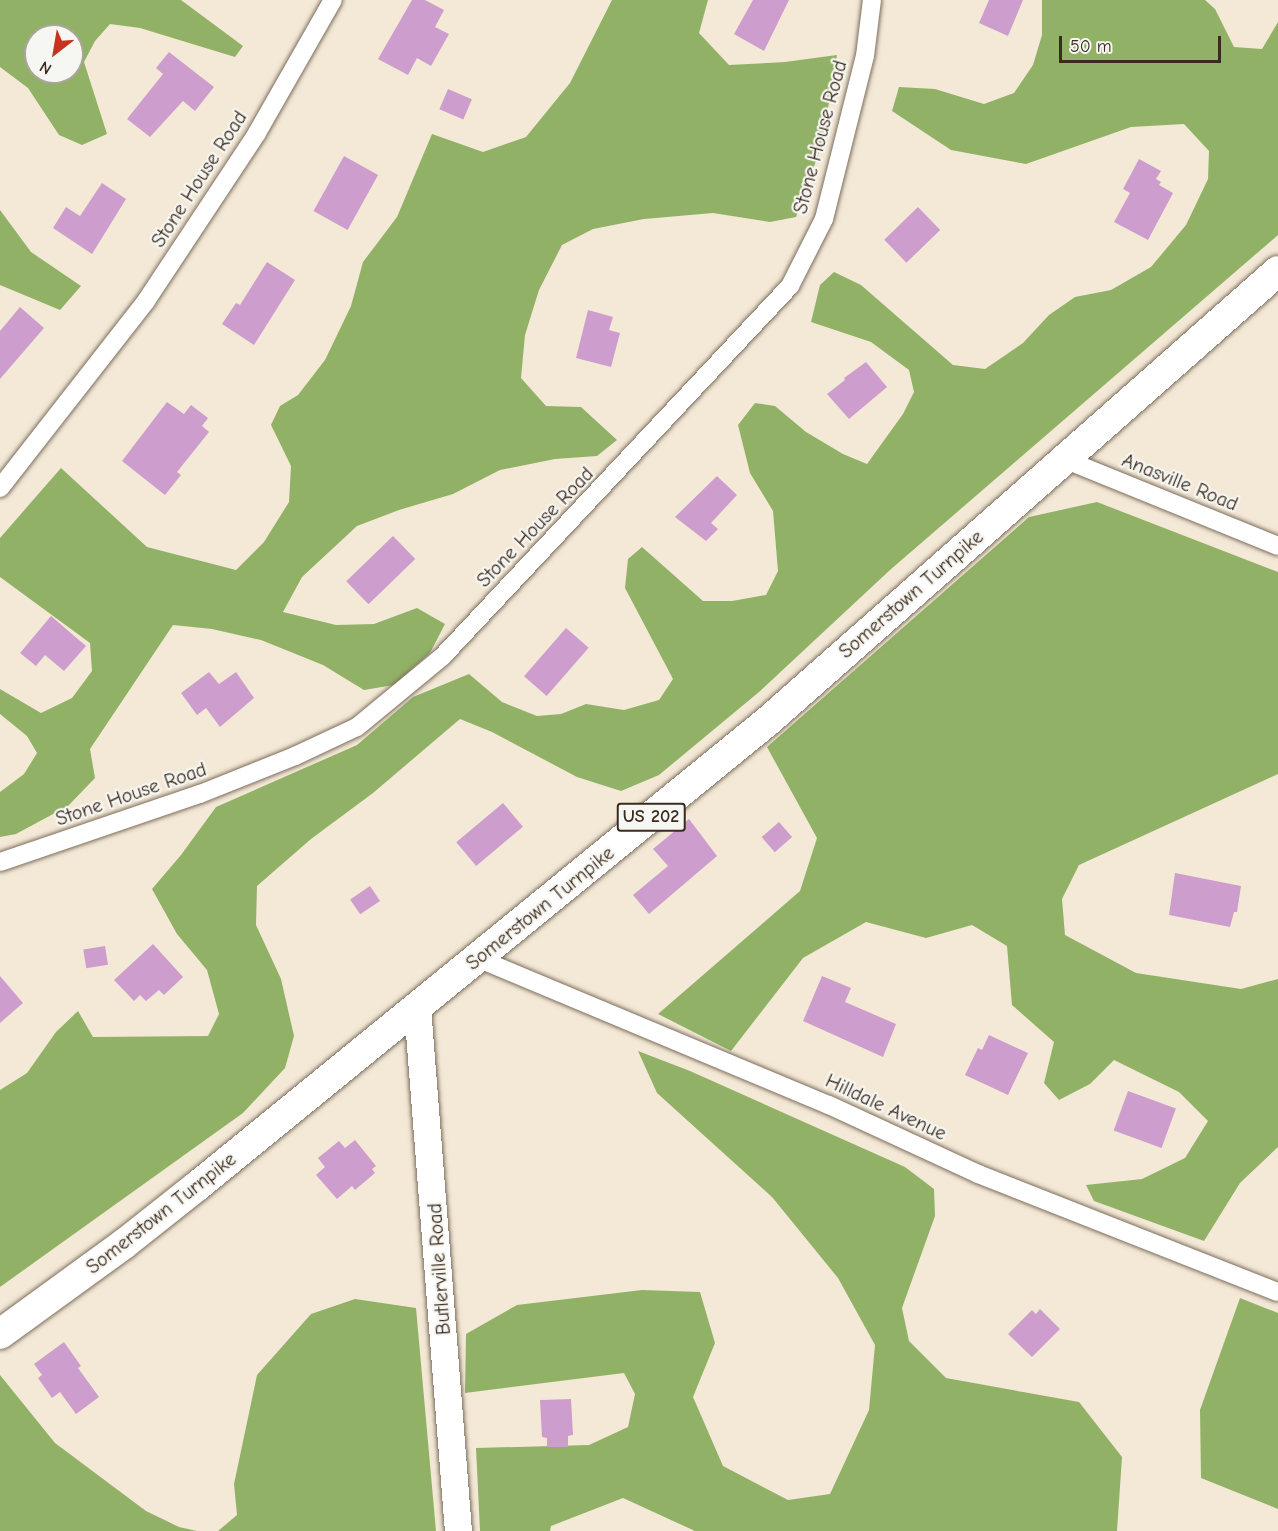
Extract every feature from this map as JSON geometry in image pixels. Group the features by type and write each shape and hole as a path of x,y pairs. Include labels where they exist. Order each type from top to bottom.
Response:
{"main road":[{"name":"Somerstown Turnpike","path":"0,1334 124,1244 768,721 1278,270"}],"street":[{"name":"Stone House Road","path":"0,488 146,301 257,133 333,0"},
{"name":"Stone House Road","path":"0,862 95,832 276,765 357,727 442,657 608,483 790,286 824,219 865,56 872,0"},
{"name":"Anasville Road","path":"1064,459 1278,546"},
{"name":"Hilldale Avenue","path":"477,958 829,1105 978,1174 1278,1292"},
{"name":"Butlerville Road","path":"417,1007 458,1531"}],"green space":[{"path":"0,0 181,0 243,46 235,57 140,28 110,24 95,41 84,62 107,134 82,145 59,135 28,88 0,67"},
{"path":"612,0 708,0 699,33 729,65 785,62 837,55 822,144 796,217 770,222 713,213 644,219 593,229 562,245 539,290 525,335 521,378 546,406 581,407 617,440 597,456 555,459 500,470 453,494 399,510 357,526 302,577 283,612 336,625 374,624 417,608 445,624 430,653 394,685 364,690 323,665 261,640 212,629 173,625 90,749 95,778 68,806 16,834 0,837 0,792 24,774 37,753 27,736 0,714 0,689 41,713 72,698 92,671 90,643 0,577 0,538 61,468 147,547 236,570 264,542 289,502 291,466 271,425 280,406 298,395 325,360 351,306 363,262 397,217 432,134 483,152 526,137 570,83"},
{"path":"1042,0 1205,0 1215,9 1234,47 1262,49 1278,22 1278,235 890,570 759,692 659,775 621,791 577,777 492,732 460,719 373,793 311,839 257,886 256,925 281,979 294,1036 285,1068 243,1113 0,1287 0,1090 27,1073 56,1032 78,1011 93,1037 208,1036 219,1014 207,970 177,934 152,889 181,855 216,807 357,745 413,697 469,674 502,702 537,716 561,714 586,704 624,710 659,700 673,679 625,588 628,559 642,547 703,601 732,601 766,595 778,571 773,511 750,473 738,425 755,403 775,406 806,432 843,454 867,464 903,414 914,392 909,370 871,342 811,322 820,285 834,272 861,285 953,365 985,369 1023,343 1049,315 1075,297 1111,290 1151,267 1186,225 1208,179 1209,151 1184,124 1131,127 1026,164 951,150 892,111 899,87 935,89 984,104 1014,93 1033,65 1042,35"},
{"path":"0,210 31,252 81,286 60,310 0,285"},
{"path":"1097,502 1278,572 1278,774 1079,865 1062,899 1065,935 1136,973 1241,989 1278,979 1278,1147 1240,1183 1204,1241 1094,1201 1086,1185 1142,1179 1185,1158 1208,1121 1179,1092 1114,1060 1090,1084 1059,1100 1044,1083 1054,1042 1012,1005 1007,946 972,925 926,938 866,922 803,958 731,1051 658,1014 800,891 817,838 767,747 1029,517"},
{"path":"638,1051 690,1071 905,1167 934,1189 935,1216 902,1308 909,1341 946,1378 1079,1402 1122,1457 1117,1531 695,1531 623,1498 551,1526 550,1531 480,1531 476,1448 589,1445 628,1427 635,1394 624,1373 465,1393 466,1334 517,1305 642,1290 700,1292 715,1343 693,1397 723,1466 788,1500 830,1494 869,1410 875,1345 838,1278 772,1197 657,1093"},
{"path":"1240,1298 1278,1313 1278,1509 1201,1478 1200,1410"},
{"path":"355,1299 416,1308 436,1531 218,1531 237,1515 234,1484 257,1375 311,1314"},
{"path":"0,1375 55,1443 146,1511 179,1527 197,1531 0,1531"}],"building":[{"path":"412,0 425,0 444,10 435,27 449,34 431,66 417,58 408,75 378,59"},
{"path":"753,0 789,0 764,51 734,34"},
{"path":"989,0 1023,0 1008,36 979,23"},
{"path":"169,52 214,87 195,111 183,101 150,137 127,119 163,74 156,68"},
{"path":"448,89 472,99 463,119 439,109"},
{"path":"344,156 378,175 348,230 313,211"},
{"path":"1139,159 1161,171 1156,179 1161,182 1159,185 1173,193 1148,240 1114,222 1130,193 1123,189"},
{"path":"102,183 126,199 92,254 53,228 66,207 80,216"},
{"path":"918,207 940,230 906,263 884,240"},
{"path":"267,262 295,280 254,345 222,324 236,303 240,305"},
{"path":"20,307 44,328 0,379 0,331"},
{"path":"588,310 613,317 609,330 620,333 611,367 576,358"},
{"path":"866,362 887,387 849,419 827,394"},
{"path":"167,402 184,414 191,405 208,418 202,426 209,432 177,472 181,475 165,495 122,461"},
{"path":"717,476 737,495 711,523 718,529 706,541 675,517"},
{"path":"393,536 415,559 368,604 346,581"},
{"path":"51,616 86,646 64,671 45,655 36,666 20,653"},
{"path":"566,628 589,648 547,696 524,676"},
{"path":"209,672 219,684 236,672 254,698 220,727 206,708 197,715 181,693"},
{"path":"503,803 523,827 476,866 456,842"},
{"path":"689,819 717,856 649,914 633,895 668,866 653,849"},
{"path":"779,822 792,837 775,852 762,837"},
{"path":"1175,873 1241,886 1237,912 1234,912 1230,927 1169,915"},
{"path":"370,886 380,901 360,914 350,899"},
{"path":"153,944 183,977 164,995 159,990 146,1001 140,995 134,1001 114,980"},
{"path":"105,946 108,965 86,968 83,949"},
{"path":"0,976 23,1003 0,1023"},
{"path":"822,976 851,988 845,1002 896,1024 883,1057 803,1021"},
{"path":"989,1035 1028,1053 1008,1095 965,1075 978,1048 982,1050"},
{"path":"1128,1091 1176,1108 1162,1148 1114,1130"},
{"path":"355,1140 376,1166 372,1169 375,1173 355,1190 352,1186 337,1199 316,1175 325,1167 318,1158 339,1141 345,1148"},
{"path":"1040,1309 1060,1329 1032,1357 1008,1334 1032,1310 1036,1314"},
{"path":"64,1342 81,1366 78,1368 99,1397 76,1414 60,1392 52,1398 38,1378 42,1375 34,1364"},
{"path":"571,1399 573,1435 568,1436 568,1447 547,1447 547,1438 542,1437 540,1400"}]}
